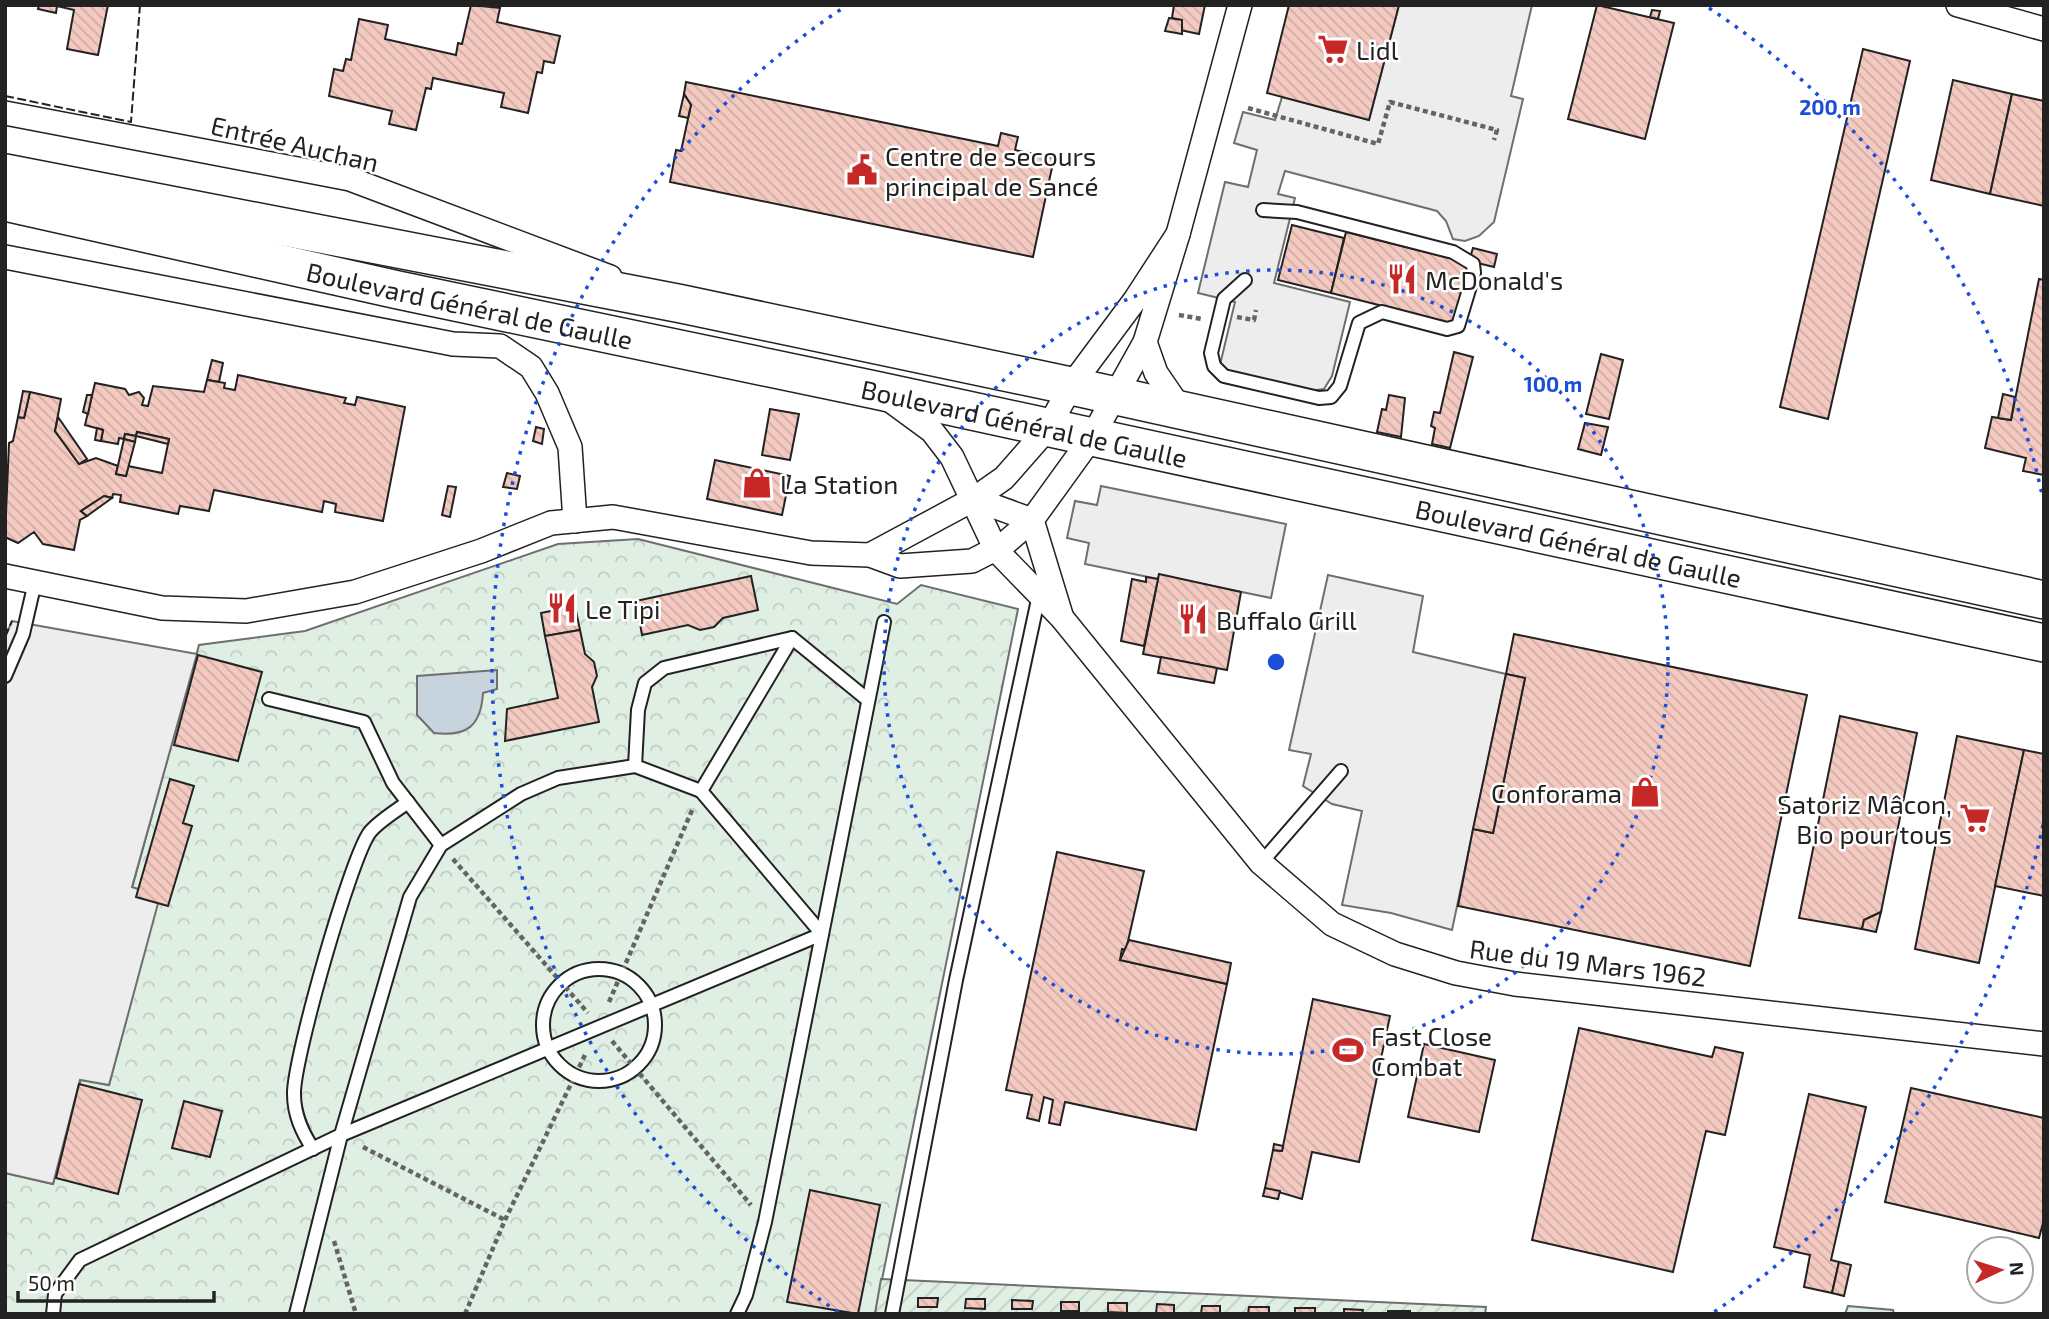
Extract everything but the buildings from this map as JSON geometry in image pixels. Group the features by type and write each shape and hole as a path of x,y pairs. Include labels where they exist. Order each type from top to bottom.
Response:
{"main road":[{"name":"Boulevard Général de Gaulle","path":"5,173 682,304 1071,386 2044,600"},
{"name":"Boulevard Général de Gaulle","path":"5,202 398,290 2044,643"}],"street":[{"path":"5,576 162,608 246,611 355,592 481,551 551,523 613,517 811,553 870,555 900,566 972,561 996,550 1032,520 1092,437 1145,342 1178,234 1240,5"},
{"path":"1958,5 2044,29"},
{"name":"Entrée Auchan","path":"5,113 351,179 682,304"},
{"path":"870,555 974,499 1004,478 1048,428 1071,386 1135,300 1178,234"},
{"path":"5,257 453,344 500,346 530,368 552,404 570,447 575,521"},
{"path":"1145,342 1156,373 1184,413"},
{"name":"Rue du 19 Mars 1962","path":"874,390 932,431 952,457 996,550 1062,618 1261,863 1332,924 1395,954 1456,973 1516,984 2044,1044"},
{"path":"974,499 1032,520"},
{"name":"Rue du 19 Mars 1962","path":"1032,520 1062,618"}],"lane":[{"path":"1245,280 1224,299 1211,353 1214,366 1224,376 1318,398 1331,397 1340,386 1359,323 1382,312 1447,329 1458,326 1475,273 1473,264 1453,252 1297,212 1263,210"},
{"path":"5,676 23,634 35,582"},
{"path":"891,1314 957,980 1039,595"},
{"path":"737,1314 747,1295 765,1222 884,622"},
{"path":"792,638 868,700"},
{"path":"635,766 638,710 645,683 664,668 792,638"},
{"path":"701,791 792,638"},
{"path":"269,699 364,722 393,783 441,845"},
{"path":"296,1314 341,1135 410,897 441,845 521,794 558,778 635,766 701,791 822,933"},
{"path":"1261,863 1341,771"},
{"path":"313,1149 300,1128 294,1093 310,1012 356,863 369,833 408,802"},
{"path":"53,1314 55,1294 80,1259 341,1135 822,933"},
{"path":"598,969 622,973 645,991 652,1004 656,1021 654,1039 641,1062 622,1078 606,1082 574,1076 563,1069 547,1048 543,1031 544,1013 550,996 575,974 598,969"}],"path":[{"path":"1248,108 1378,144 1390,102 1497,130 1493,140"},
{"path":"1176,324 1179,313 1212,322"},
{"path":"341,1135 505,1220 465,1314"},
{"path":"332,1235 356,1314"}],"green space":[{"path":"638,539 897,604 921,585 1018,609 875,1314 5,1314 5,1173 53,1184 81,1079 109,1085 159,896 132,888 199,645 305,631 558,544"},
{"path":"881,1279 1486,1307 1485,1314 875,1314"},
{"path":"1848,1306 1893,1310 1894,1314 1845,1314"}],"shaded area":[{"path":"1399,5 1532,5 1511,96 1523,99 1494,222 1479,236 1465,241 1453,239 1446,221 1437,211 1285,171 1278,194 1295,198 1274,283 1350,302 1332,376 1324,389 1309,391 1219,369 1235,302 1198,293 1225,182 1248,187 1257,150 1234,143 1243,112 1275,120 1282,97 1369,120"},
{"path":"1101,486 1286,524 1271,598 1159,575 1158,579 1085,564 1089,543 1067,538 1075,501 1097,505"},
{"path":"1328,575 1423,596 1413,652 1506,674 1452,930 1391,913 1342,905 1362,811 1332,804 1303,786 1311,754 1289,750"},
{"path":"12,621 197,654 132,887 160,896 109,1085 80,1080 53,1184 5,1173 5,637"},
{"path":"497,670 497,689 483,693 479,714 470,727 463,731 434,733 417,715 417,676"}],"fence":[{"path":"5,96 131,122 140,5"},
{"path":"5,637 12,621"}],"place":[{"name":"Lidl","path":"1333,49"},
{"name":"Centre de secours principal de Sancé","path":"862,170"},
{"name":"McDonald's","path":"1402,279"},
{"name":"La Station","path":"757,483"},
{"name":"Le Tipi","path":"562,608"},
{"name":"Buffalo Grill","path":"1193,619"},
{"name":"Conforama","path":"1645,792"},
{"name":"Satoriz Mâcon, Bio pour tous","path":"1975,818"},
{"name":"Fast Close Combat","path":"1348,1050"}]}
